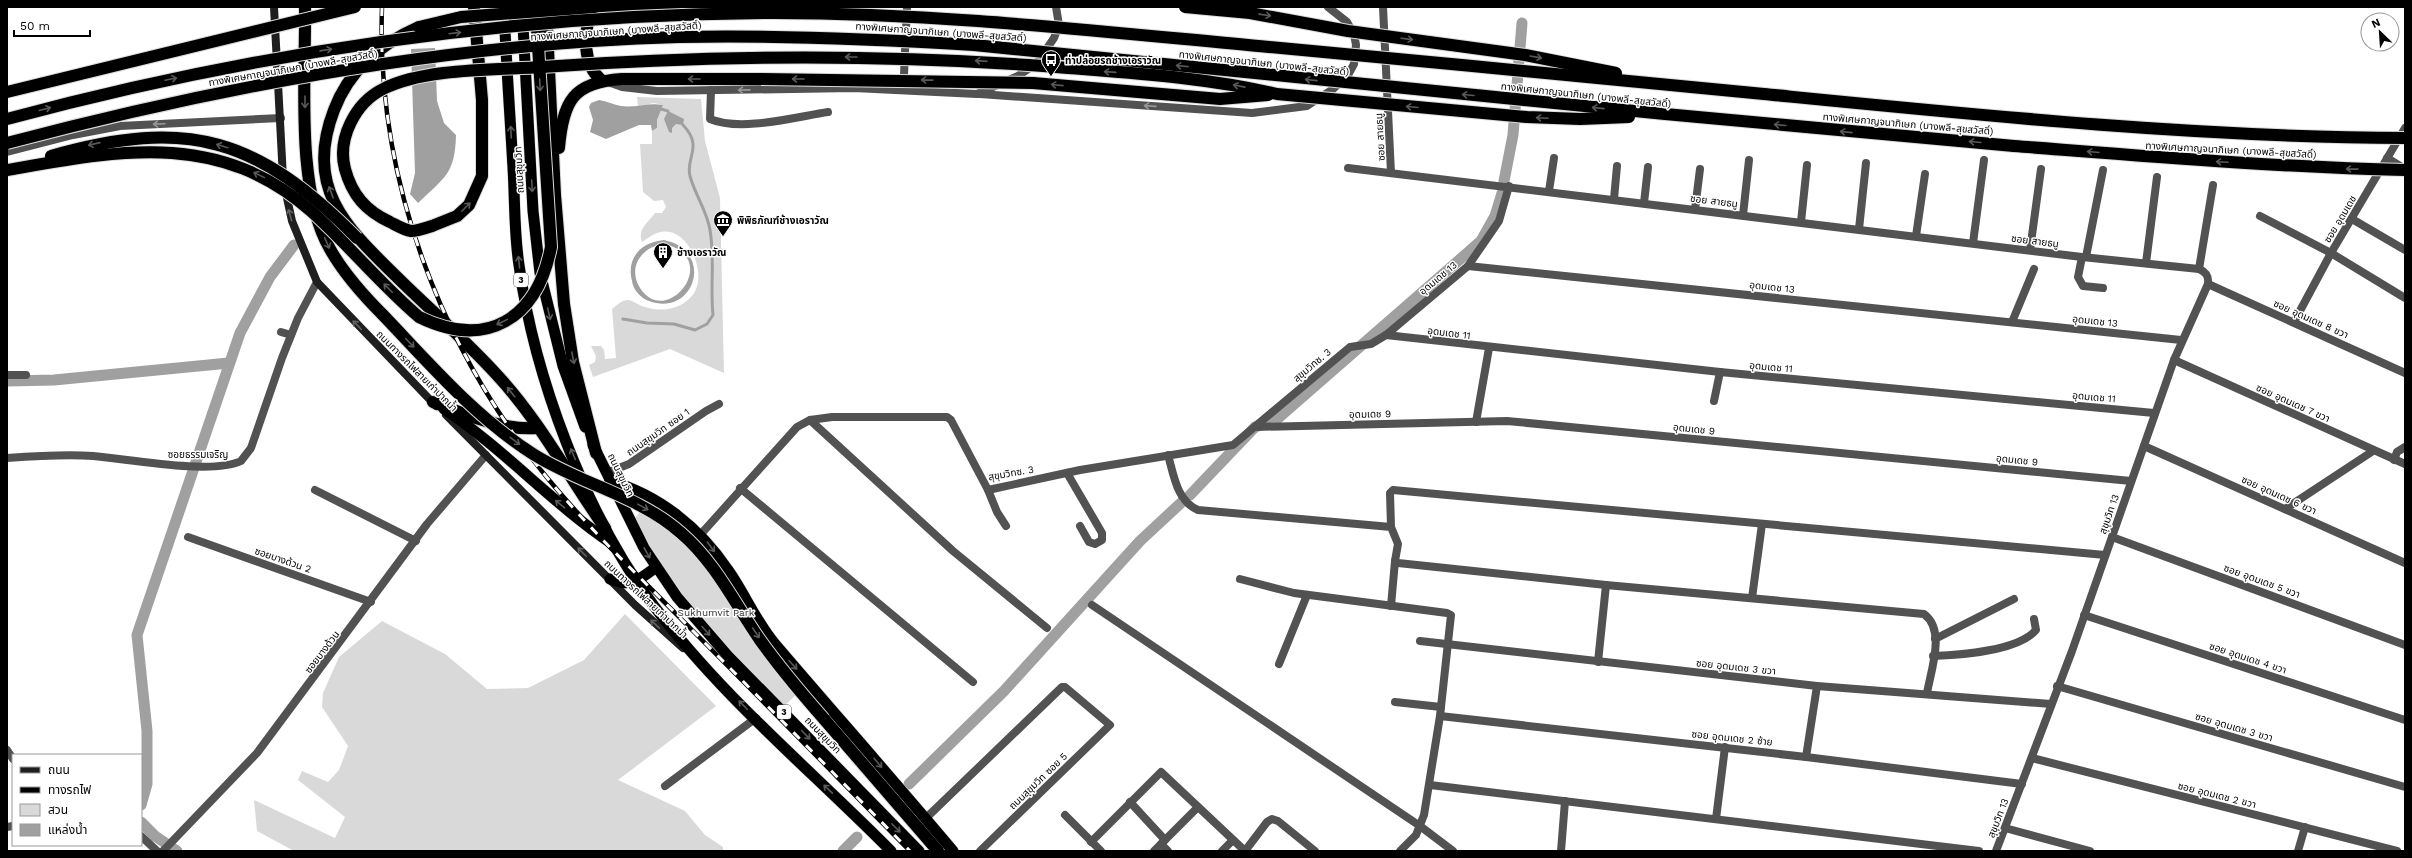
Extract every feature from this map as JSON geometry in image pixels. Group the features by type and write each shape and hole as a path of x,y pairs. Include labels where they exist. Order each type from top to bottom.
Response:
{"highway":[{"path":"305,7 305,119 310,188 314,209 329,248 359,290 467,402 493,425 527,450 573,475 644,507 681,532 702,553 765,647 824,719 938,851"},
{"path":"7,92 354,7"},
{"path":"474,7 482,100 482,176 469,205 457,216 432,226 411,231 399,227 372,213 354,194 345,170 343,156 347,130 367,100 381,90 398,83 437,75 678,60 801,57 905,58 978,61 1157,75 1238,85 1278,94 1554,119 1664,114"},
{"name":"ถนนสุขุมวิท","path":"504,7 517,246 524,298 534,343 549,391 565,436 605,528 613,545 637,582 672,628 707,668 891,851"},
{"name":"ถนนสุขุมวิท","path":"522,7 533,211 540,273 563,366 596,453 655,568 681,603 728,656 919,851"},
{"path":"7,170 99,154 129,151 185,153 237,166 280,187 310,211 418,317 436,325 457,331 474,331 491,328 506,321 532,298 546,269 551,247 535,7"},
{"path":"546,7 555,195 568,333 579,387 596,453"},
{"path":"357,238 337,209 324,171 324,156 326,137 337,101 346,84 374,52 402,34 437,21 487,14 594,7"},
{"path":"601,80 593,70 588,56 585,40 589,14 592,12 711,7"},
{"path":"1185,7 1250,13 1348,31 1525,55 1666,84"},
{"name":"ทางพิเศษกาญจนาภิเษก (บางพลี-สุขสวัสดิ์)","path":"7,119 199,73 298,54 390,41 563,23 768,13 868,14 970,20 2060,122 2255,136 2405,138"},
{"name":"ทางพิเศษกาญจนาภิเษก (บางพลี-สุขสวัสดิ์)","path":"7,143 206,95 297,78 467,54 569,44 677,37 774,36 872,39 974,46 1664,114 2158,159 2313,168 2405,169"},
{"path":"555,195 560,130 567,104 582,88 601,80 762,79 1033,83 1220,99 1278,94"},
{"path":"7,170 76,149 122,139 166,137 213,143 263,162 290,178 318,201 357,238 498,376 537,428 605,528"},
{"path":"433,402 465,414 524,429 537,428"},
{"path":"433,402 492,445 585,525 613,545"},
{"path":"608,477 672,511 701,534 728,570 773,642 846,724 953,851"},
{"path":"610,579 624,584 637,582 655,568"}],"main road":[{"name":"ถนนทางรถไฟสายเก่าปากน้ำ","path":"274,7 286,197 292,221 317,282 433,402 658,627 707,668"}],"street":[{"path":"897,89 903,82 904,75 907,7"},
{"path":"977,94 1018,76 1037,63 1054,38 1059,25 1056,7"},
{"path":"601,80 622,87 657,91 897,89 1252,113 1307,106 1333,89 1348,75 1354,64 1356,45 1354,34 1348,22 1328,7"},
{"name":"ซอย สายธนู","path":"1383,7 1391,173 1509,186 2084,257 2199,269"},
{"path":"7,87 275,22"},
{"path":"711,90 710,119 716,122 741,125 828,112"},
{"path":"7,152 73,135 120,126 281,118"},
{"name":"ซอย อุดมเดช","path":"2294,322 2331,253 2405,128"},
{"path":"1549,191 1554,158"},
{"path":"2387,158 2405,169"},
{"path":"1743,215 1749,160"},
{"path":"1973,243 1984,160"},
{"path":"1859,229 1866,163"},
{"path":"1801,222 1807,165"},
{"path":"1614,199 1617,166"},
{"path":"1644,203 1648,167"},
{"path":"1348,168 1391,173"},
{"path":"1695,209 1700,169"},
{"path":"2030,250 2041,169"},
{"path":"2103,170 2084,257 2078,277 2083,286 2103,288"},
{"path":"1916,236 1925,174"},
{"path":"2146,263 2157,177"},
{"path":"2208,284 2207,275 2199,269 2213,185"},
{"path":"1468,266 1499,221 1509,186"},
{"path":"2260,216 2331,253 2405,298"},
{"path":"2352,219 2405,250"},
{"name":"อุดมเดช 13","path":"1354,345 1372,344 1386,335 1468,266 2181,340"},
{"path":"2012,322 2034,269"},
{"name":"ซอยธรรมเจริญ","path":"7,458 32,456 90,456 177,466 235,464 247,454 291,335 317,282"},
{"name":"ซอย อุดมเดช 8 ขวา","path":"2208,284 2405,373"},
{"name":"สุขุมวิท 13","path":"1996,851 2006,828 2084,615 2181,340 2208,284"},
{"path":"281,332 291,335"},
{"name":"อุดมเดช 11","path":"1386,335 1489,348 1720,372 2154,413"},
{"name":"สุขุมวิทซ. 3","path":"701,534 740,488 797,427 810,420 832,417 947,417 951,420 988,490 1067,473 1168,455 1231,446 1258,427 1354,345"},
{"path":"1476,422 1489,348"},
{"name":"ซอย อุดมเดช 7 ขวา","path":"2174,360 2373,451 2405,464"},
{"path":"1714,401 1720,372"},
{"path":"7,375 26,375"},
{"name":"ถนนสุขุมวิท ซอย 1","path":"608,477 706,411 719,404"},
{"path":"810,420 952,551 1047,628"},
{"name":"อุดมเดช 9","path":"1258,427 1507,421 2131,481"},
{"name":"ซอย อุดมเดช 6 ขวา","path":"2144,446 2405,563"},
{"path":"2394,460 2397,452 2405,447"},
{"path":"2285,509 2373,451"},
{"name":"ซอยบางด้วน","path":"164,850 257,753 416,541 486,455"},
{"path":"1168,455 1183,499 1188,505 1198,510 1391,527"},
{"path":"1067,473 1102,533 1102,540 1095,544 1089,542 1080,526"},
{"path":"740,488 973,682"},
{"path":"315,490 416,541"},
{"path":"988,490 996,512 1006,526"},
{"path":"1391,606 1398,544 1391,527 1390,493 1393,490 2105,556"},
{"path":"1752,598 1762,524"},
{"name":"ซอยบางด้วน 2","path":"188,537 371,602"},
{"name":"ซอย อุดมเดช 5 ขวา","path":"2112,537 2405,645"},
{"path":"1396,561 1606,585 1924,614 1932,619 1935,639 1927,693"},
{"path":"1240,579 1307,595 1450,614 1440,716 1424,815 1416,835 1400,851"},
{"path":"1598,662 1606,585"},
{"path":"1279,664 1307,595"},
{"path":"1935,639 2014,600"},
{"path":"1092,606 1420,826 1453,851"},
{"name":"ซอย อุดมเดช 4 ขวา","path":"2084,615 2405,720"},
{"path":"1933,656 1974,652 2030,637 2036,630 2034,619"},
{"name":"ซอย อุดมเดช 3 ขวา","path":"1420,641 1817,686 1927,693 2051,704"},
{"path":"1806,756 1817,686"},
{"name":"ซอย อุดมเดช 3 ขวา","path":"2057,686 2405,787"},
{"name":"ถนนสุขุมวิท ซอย 5","path":"925,819 1062,687 1065,687 1110,725 980,851"},
{"path":"1395,702 1441,707"},
{"name":"ซอย อุดมเดช 2 ซ้าย","path":"1440,716 1806,756 2022,784"},
{"path":"665,786 756,718"},
{"path":"1716,819 1725,747"},
{"name":"ซอย อุดมเดช 2 ขวา","path":"2032,758 2397,851"},
{"path":"1091,842 1161,772 1245,851 1267,822 1272,819 1278,821 1315,851"},
{"path":"1430,785 1979,851"},
{"path":"1561,851 1565,801"},
{"path":"1130,802 1163,842 1168,851"},
{"path":"1154,851 1198,807"},
{"path":"1065,815 1101,851"},
{"path":"2298,851 2305,827"},
{"path":"2006,828 2090,851"},
{"path":"142,837 157,851"},
{"path":"1222,851 1233,840"}],"green space":[{"path":"637,97 701,99 705,141 720,198 724,373 670,349 593,377 589,365 595,362 596,356 591,346 601,346 604,350 605,359 616,358 612,309 618,304 628,300 651,309 669,309 680,305 690,298 696,289 698,279 694,256 688,245 680,237 671,232 661,232 642,242 641,233 644,226 655,213 662,213 666,207 663,200 654,201 643,192 640,144 652,144 652,131 657,128 657,120 663,105 654,103 638,106"},
{"name":"Sukhumvit Park","path":"644,507 681,532 800,691 781,709 699,624 631,523"},
{"path":"625,614 716,706 618,780 685,811 705,835 723,847 723,851 294,851 257,831 254,800 335,838 345,817 298,780 302,771 328,782 339,770 348,746 322,707 323,693 339,657 382,621 445,654 487,689 528,688 584,660"}],"water":[{"path":"435,48 437,101 444,123 456,135 455,148 451,167 447,174 418,203 410,194 415,173 411,49"},
{"path":"599,100 621,106 652,104 663,105 657,120 657,128 652,131 651,125 639,125 606,139 590,132 593,120 589,107 591,103"},
{"path":"668,111 684,119 683,125 676,124 672,128 672,133 669,132 664,119"},
{"path":"664,240 680,246 690,257 694,269 693,281 687,292 678,300 665,304 649,301 640,296 634,288 631,273 633,258 642,248 656,241","holes":["663,244 681,251 689,262 690,274 684,286 675,296 664,301 651,299 640,288 636,280 635,273 639,259 649,249"]}],"waterway":[{"path":"1504,181 1513,135 1522,23"},
{"path":"661,109 668,111"},
{"path":"623,319 647,323 674,324 695,330 707,324 713,315 712,251 710,230 690,176 689,170 693,146 689,133 683,125"},
{"path":"1190,495 1255,427 1277,419 1481,241 1495,216 1502,193"},
{"path":"142,802 147,784 147,731 137,635 240,333 270,277 294,245"},
{"path":"7,381 54,380 229,363"},
{"path":"909,784 1004,691 1140,541 1183,501"},
{"path":"142,823 155,836 177,851"},
{"path":"843,851 857,837"}],"railway":[{"path":"382,7 383,71 390,135 403,197 422,258 447,318 476,375 510,429 549,480 583,519 910,851"}],"place":[{"name":"ท่าปล่อยรถช้างเอราวัณ","path":"1051,77"},
{"name":"พิพิธภัณฑ์ช้างเอราวัณ","path":"723,237"},
{"name":"ช้างเอราวัณ","path":"663,269"}]}
